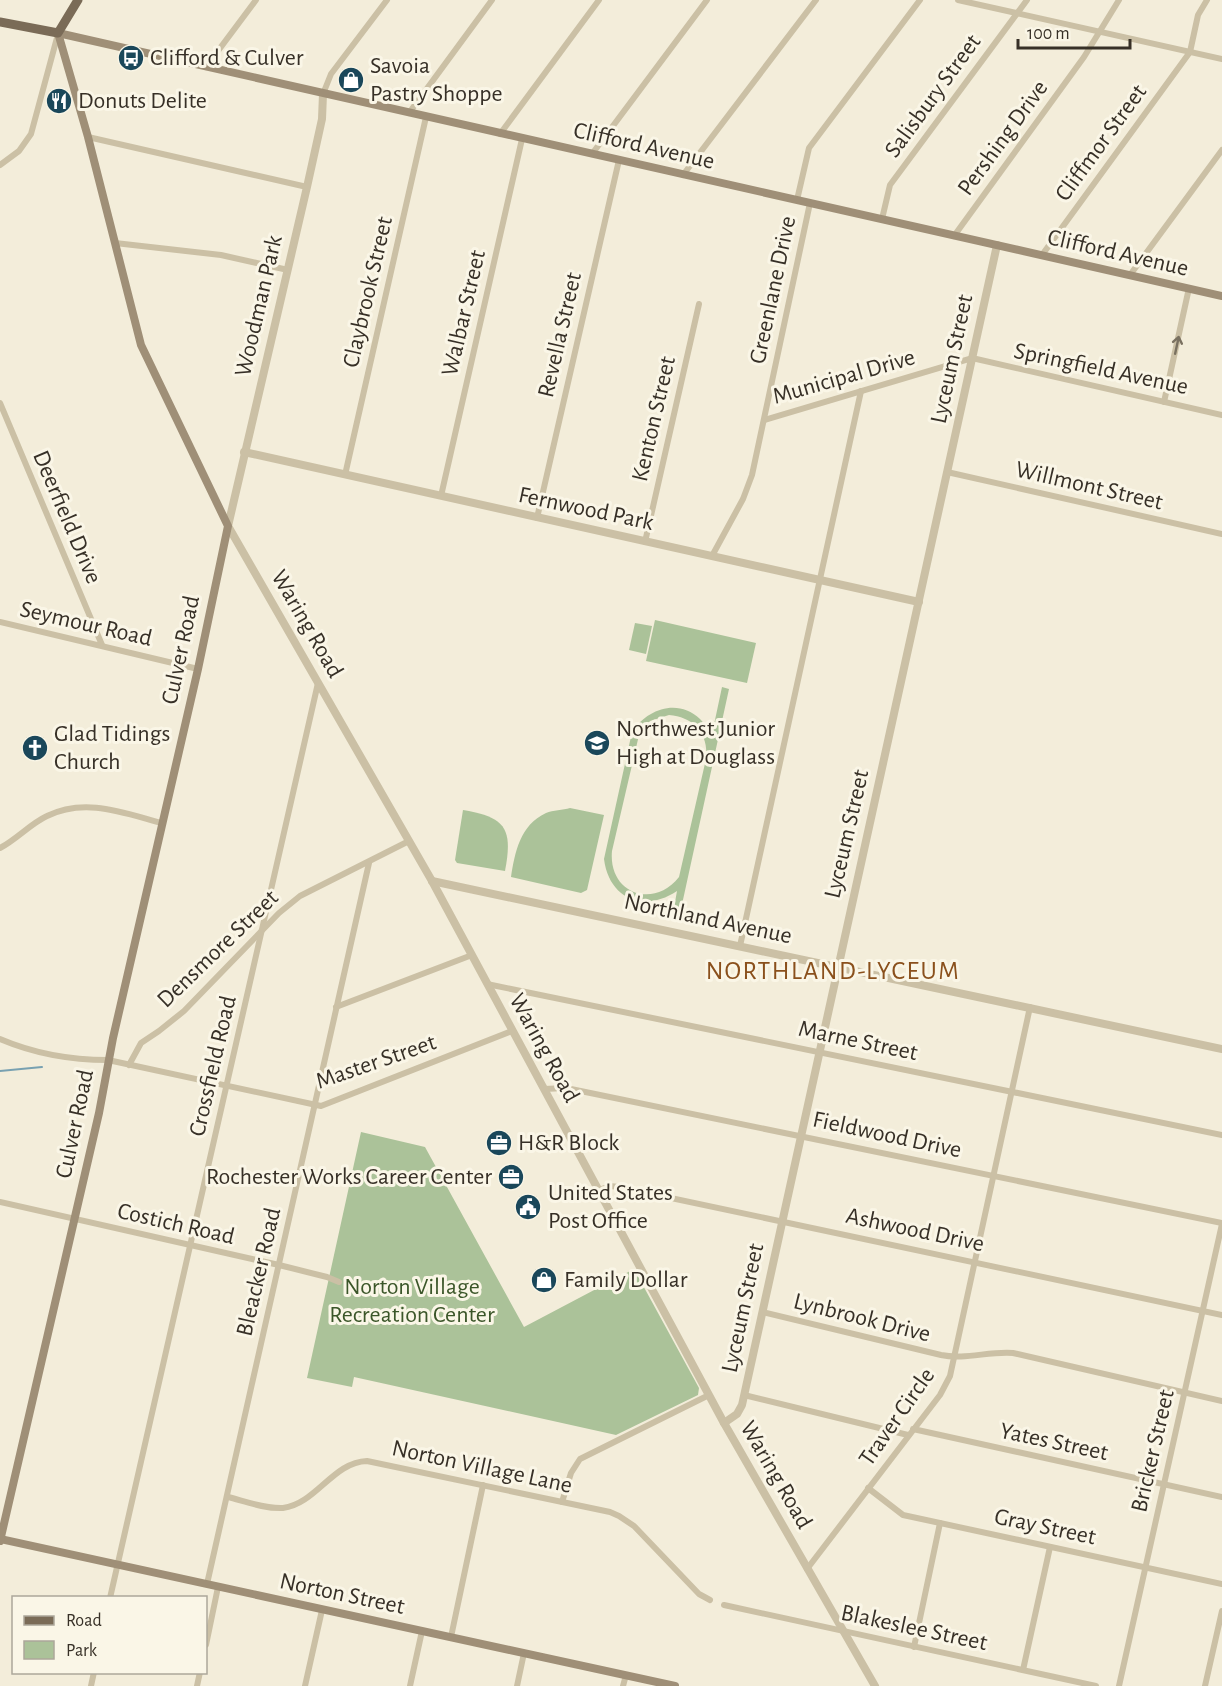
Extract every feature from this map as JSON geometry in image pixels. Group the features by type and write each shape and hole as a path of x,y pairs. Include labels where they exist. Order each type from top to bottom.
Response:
{"main road":[{"path":"78,0 58,33 88,137 141,345 228,526"},
{"path":"0,22 58,33"},
{"name":"Clifford Avenue","path":"58,33 954,236 1221,294"},
{"name":"Culver Road","path":"0,1540 75,1220 99,1113 108,1060 198,669 228,526"},
{"name":"Norton Street","path":"0,1540 675,1686"}],"street":[{"path":"206,68 256,0"},
{"path":"322,94 331,74 387,0"},
{"path":"409,113 492,0"},
{"path":"500,134 599,0"},
{"path":"592,154 707,0"},
{"path":"683,175 816,0"},
{"path":"797,200 809,147 920,0"},
{"path":"958,0 1222,59"},
{"name":"Salisbury Street","path":"882,219 890,185 1027,0"},
{"name":"Pershing Drive","path":"954,236 1084,57 1119,0"},
{"path":"1190,52 1198,15 1207,0"},
{"path":"0,165 19,151 31,134 58,33"},
{"name":"Cliffmor Street","path":"1042,255 1190,52"},
{"name":"Woodman Park","path":"228,526 322,119 322,94"},
{"name":"Claybrook Street","path":"345,475 426,117"},
{"path":"88,137 307,187"},
{"name":"Walbar Street","path":"441,496 522,139"},
{"path":"1130,275 1222,150"},
{"name":"Revella Street","path":"537,518 619,160"},
{"name":"Greenlane Drive","path":"764,420 810,203"},
{"path":"115,243 222,255 288,270"},
{"name":"Lyceum Street","path":"724,1423 737,1414 744,1395 997,245"},
{"path":"1164,402 1189,288"},
{"name":"Kenton Street","path":"645,542 699,304"},
{"name":"Municipal Drive","path":"712,556 743,499 752,475 764,420 972,358"},
{"name":"Springfield Avenue","path":"972,358 1222,415"},
{"path":"740,946 861,391"},
{"name":"Deerfield Drive","path":"0,402 102,645"},
{"name":"Fernwood Park","path":"244,452 919,602"},
{"name":"Willmont Street","path":"947,472 1222,534"},
{"name":"Waring Road","path":"228,526 432,881 724,1423 875,1686"},
{"name":"Seymour Road","path":"0,622 198,669"},
{"name":"Crossfield Road","path":"110,1596 318,683"},
{"path":"0,848 47,816 77,806 107,809 162,823"},
{"name":"Densmore Street","path":"129,1065 141,1043 184,1011 279,913 300,896 409,841"},
{"name":"Bleacker Road","path":"207,1584 369,863"},
{"name":"Northland Avenue","path":"432,881 1222,1049"},
{"path":"336,1007 472,955"},
{"name":"Marne Street","path":"487,984 1222,1135"},
{"path":"955,1357 1030,1007"},
{"name":"Master Street","path":"0,1039 42,1054 75,1059 108,1060 322,1105 512,1031"},
{"name":"Fieldwood Drive","path":"544,1089 566,1088 1222,1224"},
{"name":"Ashwood Drive","path":"599,1190 610,1186 619,1187 1222,1315"},
{"name":"Costich Road","path":"0,1202 279,1265 339,1282"},
{"name":"Bricker Street","path":"1119,1686 1222,1224"},
{"name":"Lynbrook Drive","path":"762,1312 955,1357"},
{"name":"Traver Circle","path":"807,1569 945,1386 955,1357 1014,1353 1222,1401"},
{"path":"562,1502 571,1473 580,1459 709,1395"},
{"path":"744,1395 908,1435"},
{"name":"Yates Street","path":"913,1429 1222,1497"},
{"name":"Norton Village Lane","path":"228,1497 278,1508 291,1506 303,1500 346,1467 353,1463 368,1461 610,1512 624,1519 640,1533 699,1594 710,1600"},
{"path":"451,1637 483,1485"},
{"name":"Gray Street","path":"868,1488 903,1515 1222,1584"},
{"path":"914,1647 940,1524"},
{"path":"1023,1670 1050,1547"},
{"path":"207,1640 218,1587"},
{"name":"Blakeslee Street","path":"724,1605 1096,1686"},
{"path":"305,1686 322,1610"},
{"path":"1205,1686 1222,1611"},
{"path":"410,1686 422,1631"},
{"path":"517,1686 524,1653"},
{"path":"623,1686 626,1675"}],"green space":[{"path":"655,620 756,643 747,683 646,661"},
{"path":"635,623 652,626 646,654 629,650"},
{"path":"722,687 729,689 681,909 674,908 677,891 665,898 652,901 630,898 621,893 613,884 607,873 604,859 632,732 638,724 654,712 673,708 682,709 700,719 712,734","holes":["669,715 678,716 698,728 706,750 706,759 679,877 657,893 634,892 617,877 613,866 612,851 639,735 650,721"]},
{"path":"570,808 604,815 587,890 581,893 511,877 520,840 530,825 546,813"},
{"path":"463,810 489,817 503,827 508,845 505,871 457,863 455,860"},
{"name":"Norton Village Recreation Center","path":"361,1132 425,1147 524,1327 634,1269 699,1388 698,1395 616,1435 354,1377 352,1387 307,1378"}],"waterway":[{"path":"0,1071 42,1067"}],"place":[{"name":"Clifford & Culver","path":"131,58"},
{"name":"Savoia Pastry Shoppe","path":"351,80"},
{"name":"Donuts Delite","path":"59,101"},
{"name":"Northwest Junior High at Douglass","path":"597,743"},
{"name":"Glad Tidings Church","path":"35,748"},
{"name":"H&R Block","path":"499,1143"},
{"name":"Rochester Works Career Center","path":"511,1177"},
{"name":"United States Post Office","path":"528,1207"},
{"name":"Family Dollar","path":"544,1280"}],"district":[{"name":"NORTHLAND-LYCEUM","path":"833,971"}]}
